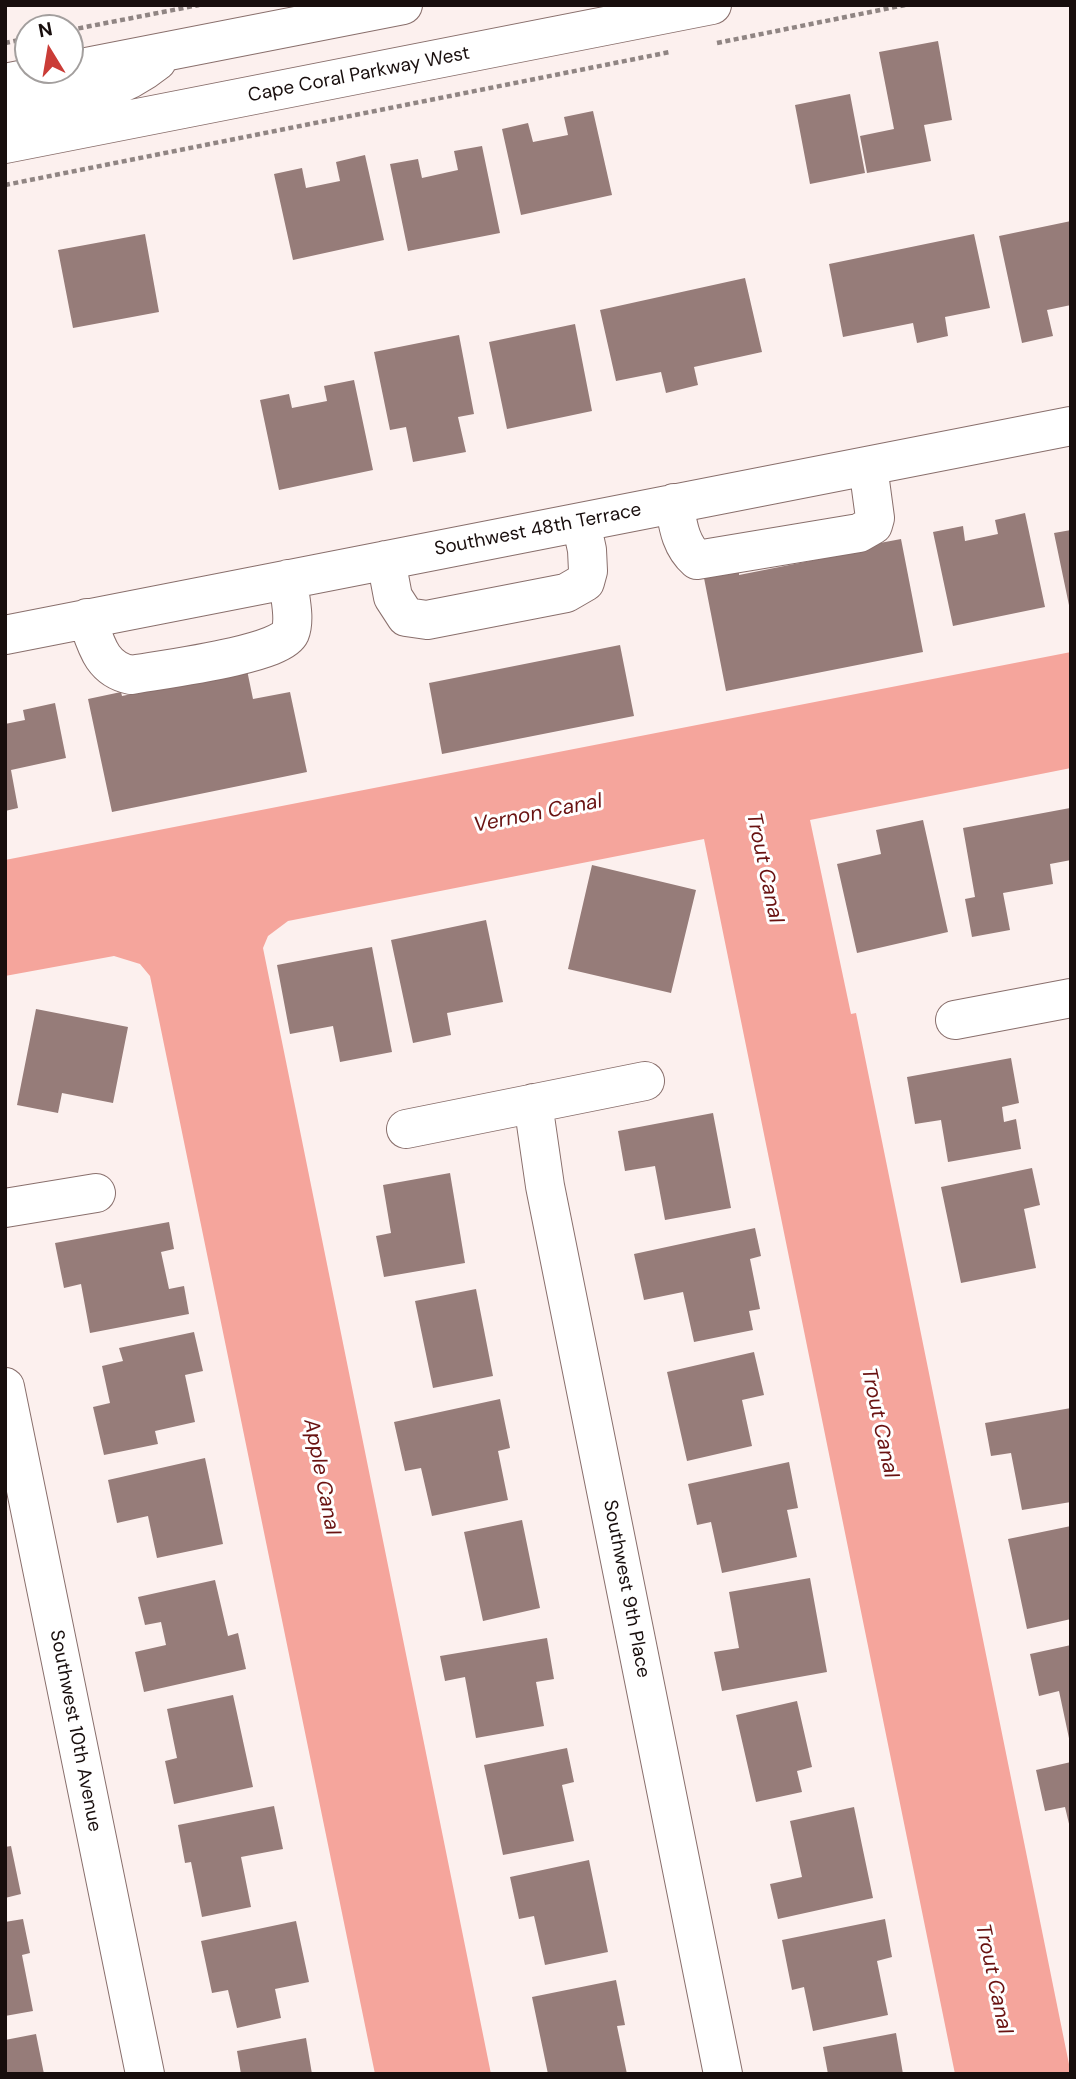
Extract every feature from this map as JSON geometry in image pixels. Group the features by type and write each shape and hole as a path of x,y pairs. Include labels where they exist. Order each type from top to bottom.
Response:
{"street":[{"path":"5,83 169,51 336,12 403,5"},
{"name":"Cape Coral Parkway West","path":"5,144 712,5"},
{"path":"5,111 109,91 134,80 169,51"},
{"name":"Southwest 48th Terrace","path":"5,635 1071,426"},
{"path":"674,503 681,538 687,552 697,560 846,535 873,525 875,502 868,466"},
{"path":"386,560 393,597 406,617 427,620 578,589 588,571 581,522"},
{"path":"87,618 98,653 118,672 131,675 255,652 282,642 289,634 292,621 288,579"},
{"path":"955,1020 1071,998"},
{"path":"406,1129 645,1081"},
{"name":"Southwest 9th Place","path":"533,1103 545,1186 723,2074"},
{"path":"5,1208 96,1193"},
{"name":"Southwest 10th Avenue","path":"5,1387 145,2074"}],"path":[{"path":"84,27 199,5"},
{"path":"714,43 905,5"},
{"path":"5,185 673,52"}],"water":[{"path":"1071,652 1071,768 810,820 851,1014 856,1013 1071,2074 955,2074 704,839 288,921 268,936 263,948 491,2074 375,2074 150,976 140,964 114,956 5,976 5,860"}],"building":[{"path":"938,41 952,120 924,125 931,161 867,173 860,136 894,129 879,52"},
{"path":"850,94 865,173 810,184 795,105"},
{"path":"593,111 612,195 521,215 502,129 528,123 533,142 568,135 564,117"},
{"path":"482,146 500,233 408,251 390,164 418,159 422,178 458,170 454,151"},
{"path":"365,155 384,240 293,260 274,174 302,168 306,188 340,181 336,162"},
{"path":"1071,221 1071,305 1047,310 1053,336 1022,343 999,236"},
{"path":"145,234 159,312 73,328 58,250"},
{"path":"974,234 990,308 945,317 948,336 917,343 913,323 843,337 829,264"},
{"path":"745,278 762,352 694,367 698,385 666,393 661,372 616,381 600,310"},
{"path":"575,324 592,411 507,429 489,342"},
{"path":"459,335 474,414 458,417 466,452 413,462 406,427 390,430 374,352"},
{"path":"354,380 373,470 279,490 260,400 289,394 292,408 327,401 324,386"},
{"path":"1025,513 1045,607 953,626 933,532 963,526 965,541 998,534 995,520"},
{"path":"1071,530 1071,610 1070,610 1054,533"},
{"path":"901,539 923,652 726,691 704,578 739,572 739,575 865,550 864,546"},
{"path":"620,645 634,716 442,754 429,683"},
{"path":"247,670 253,699 290,692 307,772 112,812 88,699 121,692 122,696"},
{"path":"55,703 66,758 11,770 18,808 5,811 5,724 25,720 23,710"},
{"path":"1070,808 1071,860 1050,864 1053,884 1003,893 1010,930 972,937 965,899 975,897 963,828"},
{"path":"923,820 948,932 857,953 837,864 881,854 876,830"},
{"path":"592,865 696,890 671,993 568,969"},
{"path":"486,920 503,1002 447,1013 451,1035 413,1043 391,940"},
{"path":"372,947 392,1052 340,1062 333,1026 290,1034 277,965"},
{"path":"36,1009 128,1027 113,1103 62,1093 58,1113 17,1105"},
{"path":"1011,1058 1019,1103 1002,1107 1004,1122 1016,1119 1021,1149 948,1162 941,1120 915,1124 907,1077"},
{"path":"713,1113 731,1208 665,1220 655,1166 625,1171 618,1131"},
{"path":"1032,1168 1040,1205 1024,1209 1036,1268 961,1283 941,1187"},
{"path":"450,1173 465,1263 384,1277 376,1236 391,1233 383,1185"},
{"path":"169,1222 174,1249 161,1252 169,1289 184,1286 189,1314 90,1333 81,1284 64,1288 55,1243"},
{"path":"755,1228 761,1256 750,1259 760,1309 749,1311 753,1330 694,1342 683,1292 644,1300 634,1254"},
{"path":"476,1289 493,1376 433,1388 415,1301"},
{"path":"194,1332 203,1371 185,1375 195,1422 155,1431 158,1444 104,1455 93,1407 110,1403 102,1366 123,1361 119,1348"},
{"path":"754,1352 764,1395 742,1400 752,1446 687,1461 667,1372"},
{"path":"500,1399 510,1448 498,1451 508,1500 432,1516 421,1468 405,1471 394,1422"},
{"path":"1071,1408 1071,1502 1022,1510 1011,1453 991,1456 985,1423"},
{"path":"205,1458 223,1544 157,1558 148,1516 117,1523 108,1480"},
{"path":"789,1462 798,1508 787,1510 797,1557 722,1573 711,1522 697,1525 688,1484"},
{"path":"522,1520 540,1608 483,1621 464,1532"},
{"path":"1071,1526 1071,1619 1027,1629 1008,1539"},
{"path":"810,1578 827,1672 722,1691 714,1652 739,1648 729,1592"},
{"path":"215,1580 228,1636 238,1633 246,1669 144,1692 135,1652 166,1645 161,1622 145,1625 138,1597"},
{"path":"547,1638 554,1679 536,1682 544,1726 476,1738 465,1677 445,1681 440,1656"},
{"path":"1071,1645 1070,1743 1059,1691 1039,1696 1030,1654"},
{"path":"233,1695 253,1787 174,1804 165,1761 177,1758 167,1709"},
{"path":"797,1701 812,1767 797,1771 802,1792 756,1802 736,1715"},
{"path":"567,1748 574,1782 562,1785 574,1841 503,1855 484,1765"},
{"path":"1071,1762 1070,1828 1065,1807 1045,1811 1036,1770"},
{"path":"274,1806 283,1849 241,1857 251,1907 202,1917 191,1862 185,1863 178,1825"},
{"path":"854,1807 873,1898 778,1919 770,1884 802,1877 790,1821"},
{"path":"11,1846 21,1894 5,1898 5,1847"},
{"path":"589,1860 608,1952 545,1965 534,1916 519,1919 510,1877"},
{"path":"23,1919 30,1953 22,1955 33,2011 5,2016 5,1922"},
{"path":"885,1919 892,1957 877,1961 888,2015 813,2031 804,1987 792,1990 782,1940"},
{"path":"296,1921 309,1982 275,1989 281,2018 237,2028 228,1990 212,1993 201,1941"},
{"path":"616,1980 625,2025 617,2026 627,2074 548,2074 532,1997"},
{"path":"896,2033 903,2074 828,2074 823,2047"},
{"path":"36,2034 44,2074 5,2074 5,2040"},
{"path":"306,2038 312,2074 241,2074 237,2051"}],"water label":[{"name":"Vernon Canal","path":"538,814"},
{"name":"Trout Canal","path":"764,868"},
{"name":"Trout Canal","path":"879,1423"},
{"name":"Apple Canal","path":"321,1477"},
{"name":"Trout Canal","path":"993,1979"}]}
